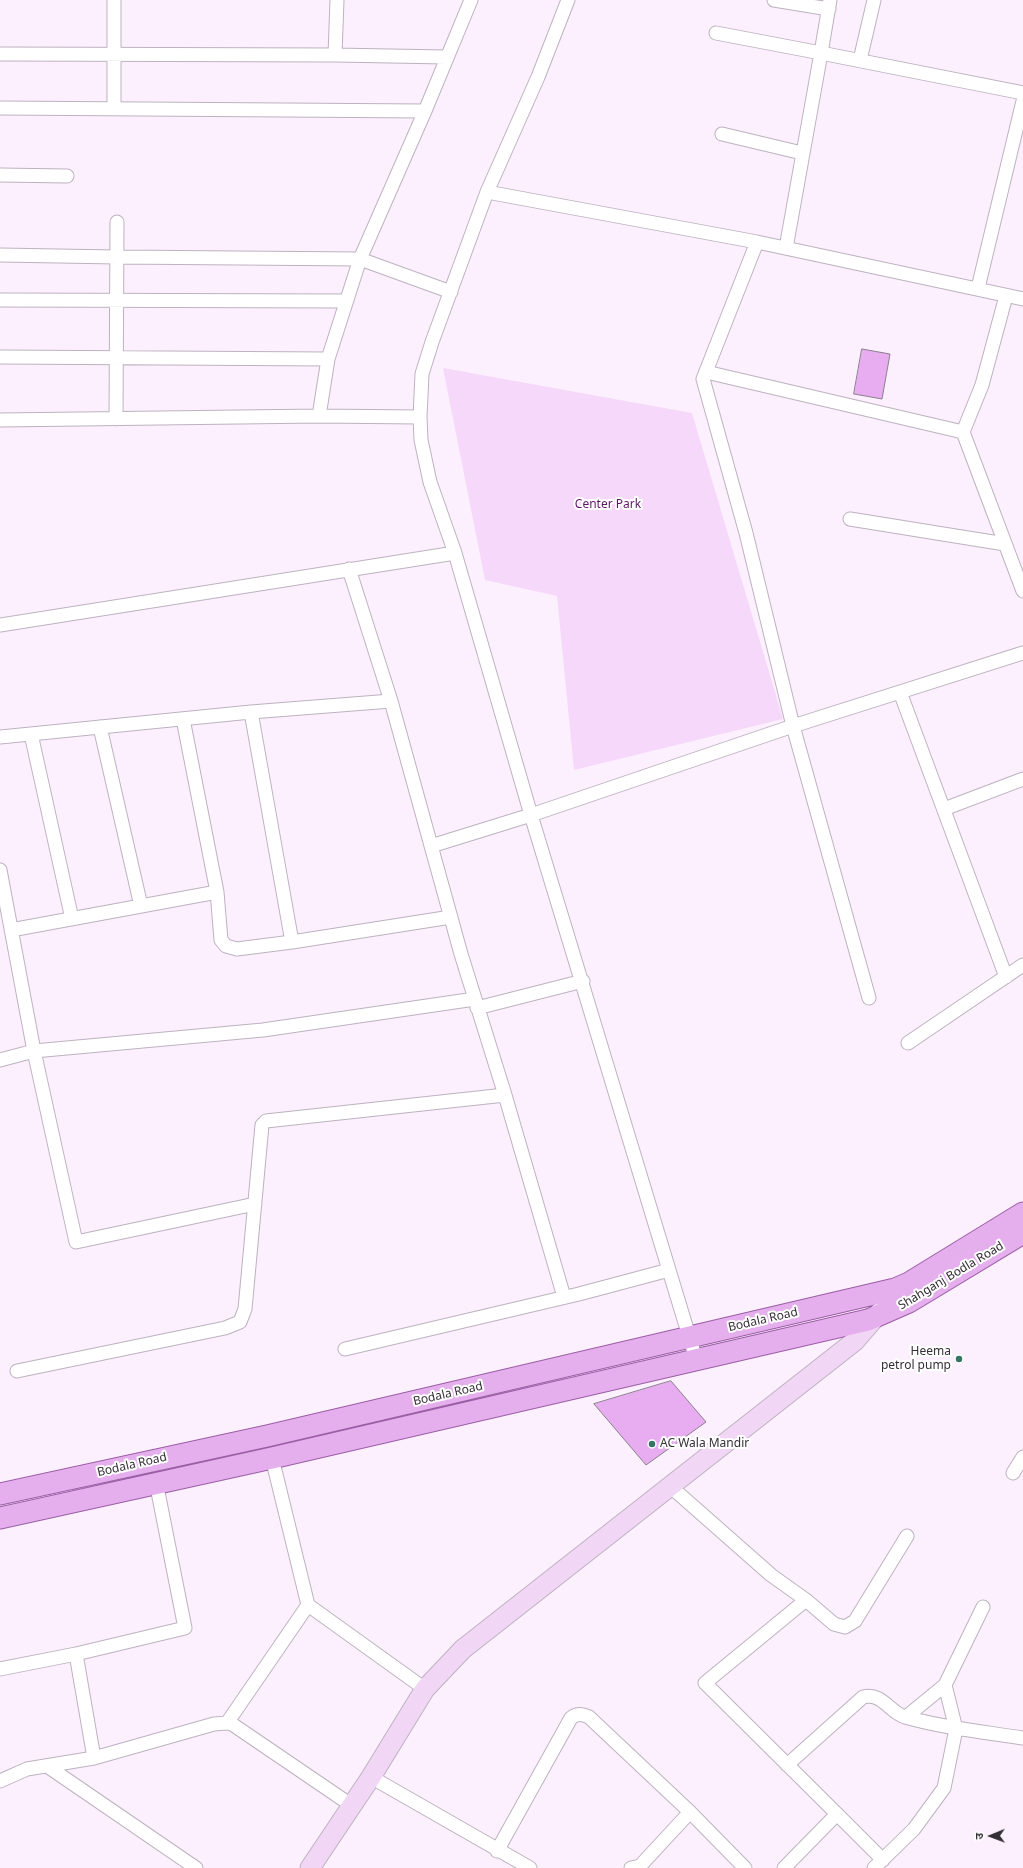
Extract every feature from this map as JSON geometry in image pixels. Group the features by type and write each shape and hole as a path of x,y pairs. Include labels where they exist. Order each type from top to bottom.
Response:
{"main road":[{"name":"Shahganj Bodla Road","path":"895,1289 1023,1212"},
{"name":"Shahganj Bodla Road","path":"877,1317 908,1302 1023,1232"},
{"name":"Bodala Road","path":"0,1494 267,1436 895,1289"},
{"name":"Bodala Road","path":"0,1518 156,1482 272,1458 877,1317"}],"street":[{"path":"114,0 114,109"},
{"path":"335,55 336,0"},
{"path":"319,416 328,359 360,259 425,111 446,57 472,0"},
{"path":"568,0 538,77 487,192 432,342 422,374 420,417 421,440 430,482 455,553 531,815 696,1359"},
{"path":"774,0 829,4 786,248"},
{"path":"860,60 874,0"},
{"path":"716,33 1023,93"},
{"path":"0,54 335,55 446,57"},
{"path":"978,288 1023,101"},
{"path":"0,108 425,111"},
{"path":"722,134 802,153"},
{"path":"0,175 67,176"},
{"path":"487,192 757,242 978,288 1023,299"},
{"path":"116,418 117,222"},
{"path":"757,242 703,379 746,533 793,726 869,998"},
{"path":"0,255 360,259 450,292"},
{"path":"1006,296 982,385 963,432 1023,591"},
{"path":"0,300 346,301"},
{"path":"0,357 328,359"},
{"path":"706,372 963,432"},
{"path":"0,420 319,416 420,417"},
{"path":"850,519 1005,544"},
{"path":"0,625 455,553"},
{"path":"349,569 391,701 476,1004 505,1095 564,1297"},
{"path":"431,846 531,815 793,726 1023,653"},
{"path":"900,692 1006,977"},
{"path":"0,737 251,712 391,701"},
{"path":"251,712 292,942"},
{"path":"183,719 217,892 221,940 226,946 236,949 292,942 451,917"},
{"path":"100,727 141,906"},
{"path":"32,734 72,919"},
{"path":"944,809 1023,779"},
{"path":"0,870 34,1051 76,1242 255,1204"},
{"path":"11,930 217,892"},
{"path":"908,1043 1023,965"},
{"path":"0,1060 34,1051 263,1030 476,1004 582,981"},
{"path":"17,1371 225,1328 240,1322 245,1309 262,1125 266,1121 505,1095"},
{"path":"345,1349 564,1297 669,1270"},
{"path":"310,1868 371,1777 424,1689 463,1649 855,1341 877,1317 895,1289"},
{"path":"1013,1473 1023,1457"},
{"path":"272,1458 308,1605 424,1689"},
{"path":"0,1669 76,1654 185,1628 156,1482"},
{"path":"670,1486 771,1575 806,1600 834,1624 845,1627 850,1626 855,1621 906,1536"},
{"path":"806,1600 705,1682 786,1765 837,1814 878,1864 914,1829 944,1788 956,1729 945,1684"},
{"path":"226,1723 308,1605"},
{"path":"906,1717 945,1684 983,1607"},
{"path":"76,1654 94,1758"},
{"path":"786,1765 863,1697 868,1696 878,1698 906,1717 956,1729 1023,1738"},
{"path":"498,1851 571,1718 576,1714 582,1714 589,1717 690,1812 745,1868"},
{"path":"0,1781 27,1769 94,1758 214,1724 226,1723 232,1724 351,1806"},
{"path":"47,1766 196,1868"},
{"path":"371,1777 530,1868"},
{"path":"631,1868 640,1866 690,1812"},
{"path":"784,1868 837,1814"}],"green space":[{"name":"Center Park","path":"443,368 692,413 783,719 574,770 557,596 485,580"}],"building":[{"path":"862,349 890,354 882,399 854,394"},
{"name":"AC Wala Mandir","path":"671,1381 706,1422 646,1465 594,1404"}],"place":[{"name":"Heema petrol pump","path":"959,1359"},
{"name":"AC Wala Mandir","path":"652,1444"}]}
